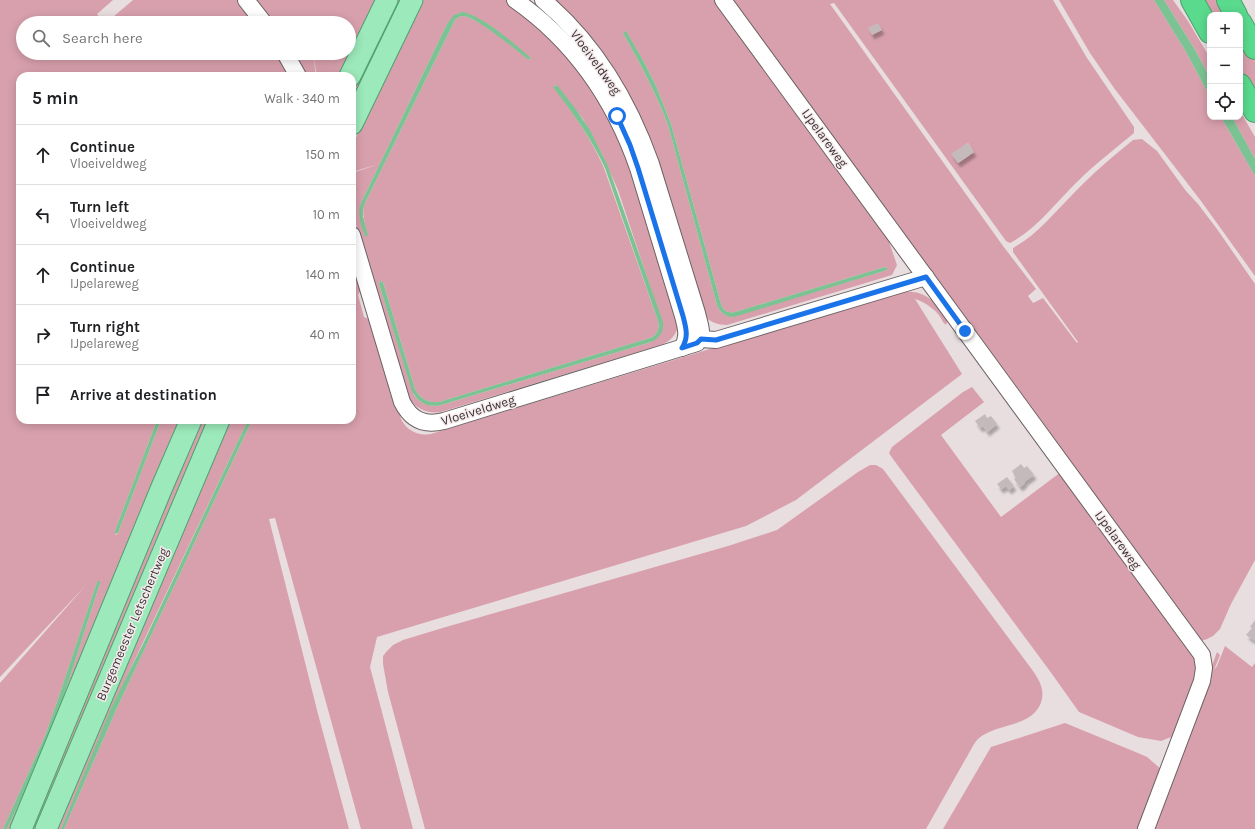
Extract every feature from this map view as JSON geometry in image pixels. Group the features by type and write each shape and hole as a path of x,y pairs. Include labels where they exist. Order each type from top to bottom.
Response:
{"highway":[{"path":"1192,0 1207,27"},
{"path":"1228,0 1234,12"},
{"path":"1243,27 1255,48"},
{"path":"1243,90 1255,111"}],"main road":[{"path":"352,72 387,0"},
{"path":"356,116 412,0"},
{"name":"Burgemeester Letschertweg","path":"21,829 189,424"},
{"name":"Burgemeester Letschertweg","path":"46,829 217,424"}],"street":[{"path":"246,0 259,16"},
{"name":"Vloeiveldweg","path":"515,0 554,31 586,66 617,116 638,168 683,316 686,341 682,348"},
{"name":"Vloeiveldweg","path":"356,248 402,402 407,411 425,423 437,423 444,421 682,348 697,343 701,339 702,333 651,164 630,112 599,61 573,29 543,0"},
{"name":"IJpelareweg","path":"723,0 1202,655 1204,668 1202,681 1146,829"},
{"path":"289,60 296,72"},
{"path":"701,339 716,340 926,277"}],"shaded area":[{"path":"0,0 113,0 97,14 98,16 16,16 16,60 281,60 287,72 16,72 16,424 155,424 115,531 116,535 159,424 184,424 16,829 7,829 34,772 62,702 100,583 97,582 45,736 3,829 0,829 0,683 86,585 0,677"},
{"path":"133,0 238,0 251,16 114,16"},
{"path":"254,0 381,0 356,50 356,16 267,16"},
{"path":"394,0 404,0 356,98 356,78"},
{"path":"423,0 508,0 531,17 583,71 624,143 679,324 675,334 668,342 661,345 441,412 431,412 418,408 408,397 356,224 356,172 379,164 356,171 356,138","holes":["459,13 465,13 484,26 463,16 455,20 365,203 363,215 368,235 360,207 361,203 447,24","497,35 531,58 529,60 516,49","556,85 583,119 602,154 618,190 663,325 651,342 441,405 433,406 426,404 419,401 414,395 379,284 380,281 383,282 415,389 422,398 431,402 439,402 650,338 659,327 604,168 575,116 554,87"]},
{"path":"553,0 717,0 887,236 897,265 892,275 727,325 714,323 704,316","holes":["626,32 656,86 671,124 721,304 724,310 728,312 735,312 885,267 887,270 734,316 728,316 722,312 717,305 668,125 647,78 623,33"]},
{"path":"729,0 1053,0 1087,58 1134,127 1134,133 1085,175 1029,230 1010,243 1006,241 834,3 830,4 1003,246 1036,289 1028,296 1033,303 1043,298 1077,343 1078,342 1013,252 1013,248 1022,243 1038,230 1087,180 1133,140 1142,139 1157,151 1186,191 1217,229 1255,284 1255,560 1231,604 1220,629 1213,636 1201,641","holes":["968,143 974,152 958,163 952,154"]},
{"path":"1059,0 1154,0 1185,50 1207,91 1207,120 1223,120 1255,176 1255,276 1201,201 1114,88 1090,53"},
{"path":"1154,0 1164,0 1194,48 1207,72 1207,91 1185,50"},
{"path":"1164,0 1173,0 1188,21 1207,53 1207,72 1194,48"},
{"path":"1199,0 1220,0 1226,12 1208,12"},
{"path":"462,12 470,14 489,24 531,58 529,60 507,42 478,22 463,16 455,20 365,203 363,217 368,235 366,237 360,221 359,212 361,203 447,24 454,15"},
{"path":"626,31 656,86 671,124 721,304 724,310 728,312 735,312 885,267 887,270 734,317 728,316 722,312 717,305 668,125 647,78 623,33"},
{"path":"1243,40 1255,61 1255,96 1243,75"},
{"path":"297,60 314,60 315,72 305,72"},
{"path":"314,60 351,60 345,72 316,72"},
{"path":"557,85 590,130 608,166 663,322 662,331 657,338 651,342 441,405 432,406 424,404 417,399 412,391 379,284 380,281 383,282 415,389 422,398 431,402 439,402 650,338 659,327 605,168 594,146 568,106 553,87"},
{"path":"1243,116 1255,137 1255,159 1234,120 1243,120"},
{"path":"1223,120 1234,120 1255,159 1255,176"},
{"path":"356,272 361,289 358,295 364,317 371,320 401,419 410,430 422,434 431,434 887,295 908,292 922,294 935,303 949,317 946,325 932,308 915,299 962,374 796,500 746,526 377,637 370,667 413,829 361,829 275,518 269,519 318,714 349,829 64,829 117,708 250,424 356,424"},
{"path":"972,387 984,402 941,435 1001,517 1061,472 1194,656 1198,670 1176,735 1161,741 1138,737 1079,712 889,453 892,447 963,392"},
{"path":"155,424 159,424 118,533 115,534"},
{"path":"197,424 207,424 39,829 29,829"},
{"path":"219,424 246,424 129,672 61,829 52,829"},
{"path":"246,424 250,424 117,708 64,829 61,829 112,706 143,644"},
{"path":"870,465 876,465 883,469 1033,671 1040,683 1042,691 1042,700 1040,705 1028,718 993,730 976,741 926,829 425,829 388,692 383,664 383,656 393,645 403,640 446,627 728,546 777,530"},
{"path":"99,581 100,583 62,702 34,772 7,829 3,829 45,736 97,582"},
{"path":"1225,646 1252,667 1255,663 1255,829 1151,829 1217,652 1220,655 1214,670"},
{"path":"1065,723 1147,757 1161,769 1140,829 943,829 991,747"}],"building":[{"path":"878,23 882,30 872,35 868,28"},
{"path":"968,143 974,152 958,163 951,154"},
{"path":"985,414 987,418 991,416 997,424 987,432 983,426 980,428 975,421"},
{"path":"1021,464 1024,468 1027,466 1034,475 1020,487 1014,479 1016,478 1012,471"},
{"path":"1007,477 1014,486 1009,490 1006,486 1001,489 997,484"},
{"path":"1255,620 1255,641 1246,635 1252,628 1250,627"}],"route":[{"path":"617,116 638,168 683,316 686,341 682,348 697,343 701,339 716,340 926,277 965,331"}]}
